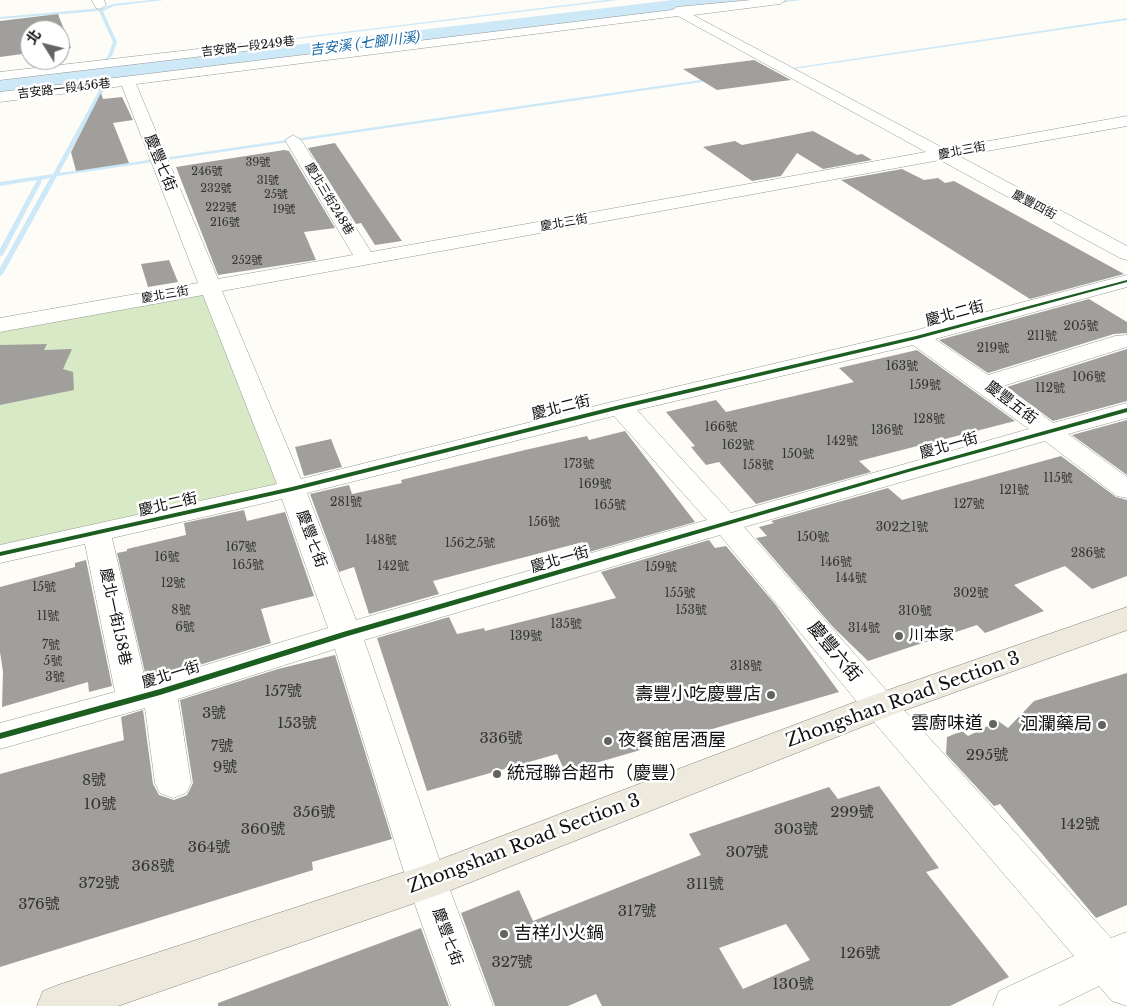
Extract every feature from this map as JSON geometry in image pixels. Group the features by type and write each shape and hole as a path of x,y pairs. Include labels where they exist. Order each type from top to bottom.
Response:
{"main road":[{"name":"Zhongshan Road Section 3","path":"58,1006 427,882 880,706 1127,618"}],"street":[{"name":"吉安路一段456巷","path":"0,97 780,0"},
{"name":"慶豐四街","path":"663,4 1127,254"},
{"name":"吉安路一段249巷","path":"0,76 258,46"},
{"name":"慶豐七街","path":"127,81 292,489 346,634 427,882 472,1006"},
{"name":"慶北三街","path":"0,325 1127,121"},
{"name":"慶北三街248巷","path":"292,140 365,259"},
{"name":"慶北二街","path":"0,554 292,489 620,407 917,337 1127,281"},
{"name":"慶豐五街","path":"917,337 985,384 1127,490"},
{"path":"985,384 1123,341"},
{"name":"慶豐六街","path":"620,407 727,524 880,706 1120,967"},
{"name":"慶北一街","path":"0,736 146,696 346,634 1127,410"},
{"name":"慶北一街158巷","path":"96,534 173,783"},
{"path":"1014,1006 1120,967"}],"green space":[{"path":"203,288 280,484 0,551 0,328"}],"building":[{"path":"58,14 60,20 20,20 20,54 0,57 0,21"},
{"path":"754,60 791,80 717,90 683,69"},
{"path":"101,93 103,99 122,97 133,120 113,123 129,163 76,171 71,152"},
{"path":"813,131 857,155 862,154 872,160 823,169 797,153 781,176 752,181 703,147 735,141 742,145"},
{"path":"335,143 402,241 375,245 361,223 356,224 308,148"},
{"path":"284,150 289,151 335,228 304,232 316,260 218,275 176,167"},
{"path":"902,169 924,180 938,178 945,183 954,181 1124,274 1030,299 841,180"},
{"path":"169,260 178,282 148,287 141,264"},
{"path":"1089,299 1127,322 1127,333 1114,334 988,373 939,340"},
{"path":"47,344 44,350 72,349 63,369 73,372 74,390 0,405 0,345"},
{"path":"1127,349 1127,401 1053,421 1007,387"},
{"path":"917,350 1015,421 859,461 871,472 756,504 719,462 706,465 691,447 695,446 666,412 716,400 726,412 854,382 839,368"},
{"path":"1127,420 1127,475 1072,435"},
{"path":"625,431 695,522 589,552 583,542 433,581 439,594 369,614 354,567 339,572 310,494 349,485 352,494 402,483 401,480 525,450 587,436 589,440"},
{"path":"331,439 342,467 304,476 295,447"},
{"path":"1061,456 1116,497 1127,500 1127,576 1092,589 1065,566 1014,585 1044,611 985,633 977,625 868,661 833,627 756,538 767,536 759,527 774,523 771,521 888,488 902,500"},
{"path":"244,510 247,521 285,512 314,596 261,609 271,643 147,681 117,553 186,535 184,523"},
{"path":"709,540 715,548 726,546 775,604 839,692 565,772 557,754 427,791 377,638 449,617 457,634 484,628 485,631 616,598 601,572"},
{"path":"86,560 112,686 89,692 88,682 2,707 3,672 0,652 0,587 75,567 75,563"},
{"path":"335,655 392,839 312,862 313,870 0,967 0,774 124,740 121,717 143,710 153,784 159,795 174,800 187,795 193,783 180,700 278,669"},
{"path":"1127,673 1127,905 1096,918 1000,804 994,806 946,754 947,737 962,731 968,736 998,721 1008,728 1034,701"},
{"path":"879,786 939,868 926,872 1009,977 950,1006 602,1006 596,994 568,1006 495,1006 461,913 519,890 533,921 701,855 689,834 829,787 838,799","holes":["786,924 810,960 743,989 719,948"]},
{"path":"421,928 449,1006 218,1006 218,1003"}],"waterway":[{"path":"103,9 113,5 162,0"},
{"path":"231,46 616,0"},
{"name":"吉安溪 (七腳川溪)","path":"0,88 730,0"},
{"path":"772,3 799,0"},
{"path":"0,18 103,9"},
{"path":"103,9 101,10 115,42 110,56 105,61"},
{"path":"787,69 1127,19"},
{"path":"92,77 101,67"},
{"path":"55,175 714,79"},
{"path":"55,175 104,86"},
{"path":"0,274 55,175"},
{"path":"0,184 53,176"},
{"path":"0,255 39,181"}],"cycle path":[{"path":"0,554 292,489 620,407 917,337 1127,281"},
{"path":"0,736 160,692 346,634 910,470 1127,410"}],"place":[{"name":"川本家","path":"899,636"},
{"name":"壽豐小吃慶豐店","path":"771,695"},
{"name":"雲廚味道","path":"993,724"},
{"name":"洄瀾藥局","path":"1102,725"},
{"name":"夜餐館居酒屋","path":"608,741"},
{"name":"統冠聯合超市（慶豐）","path":"497,774"},
{"name":"吉祥小火鍋","path":"504,934"}]}
